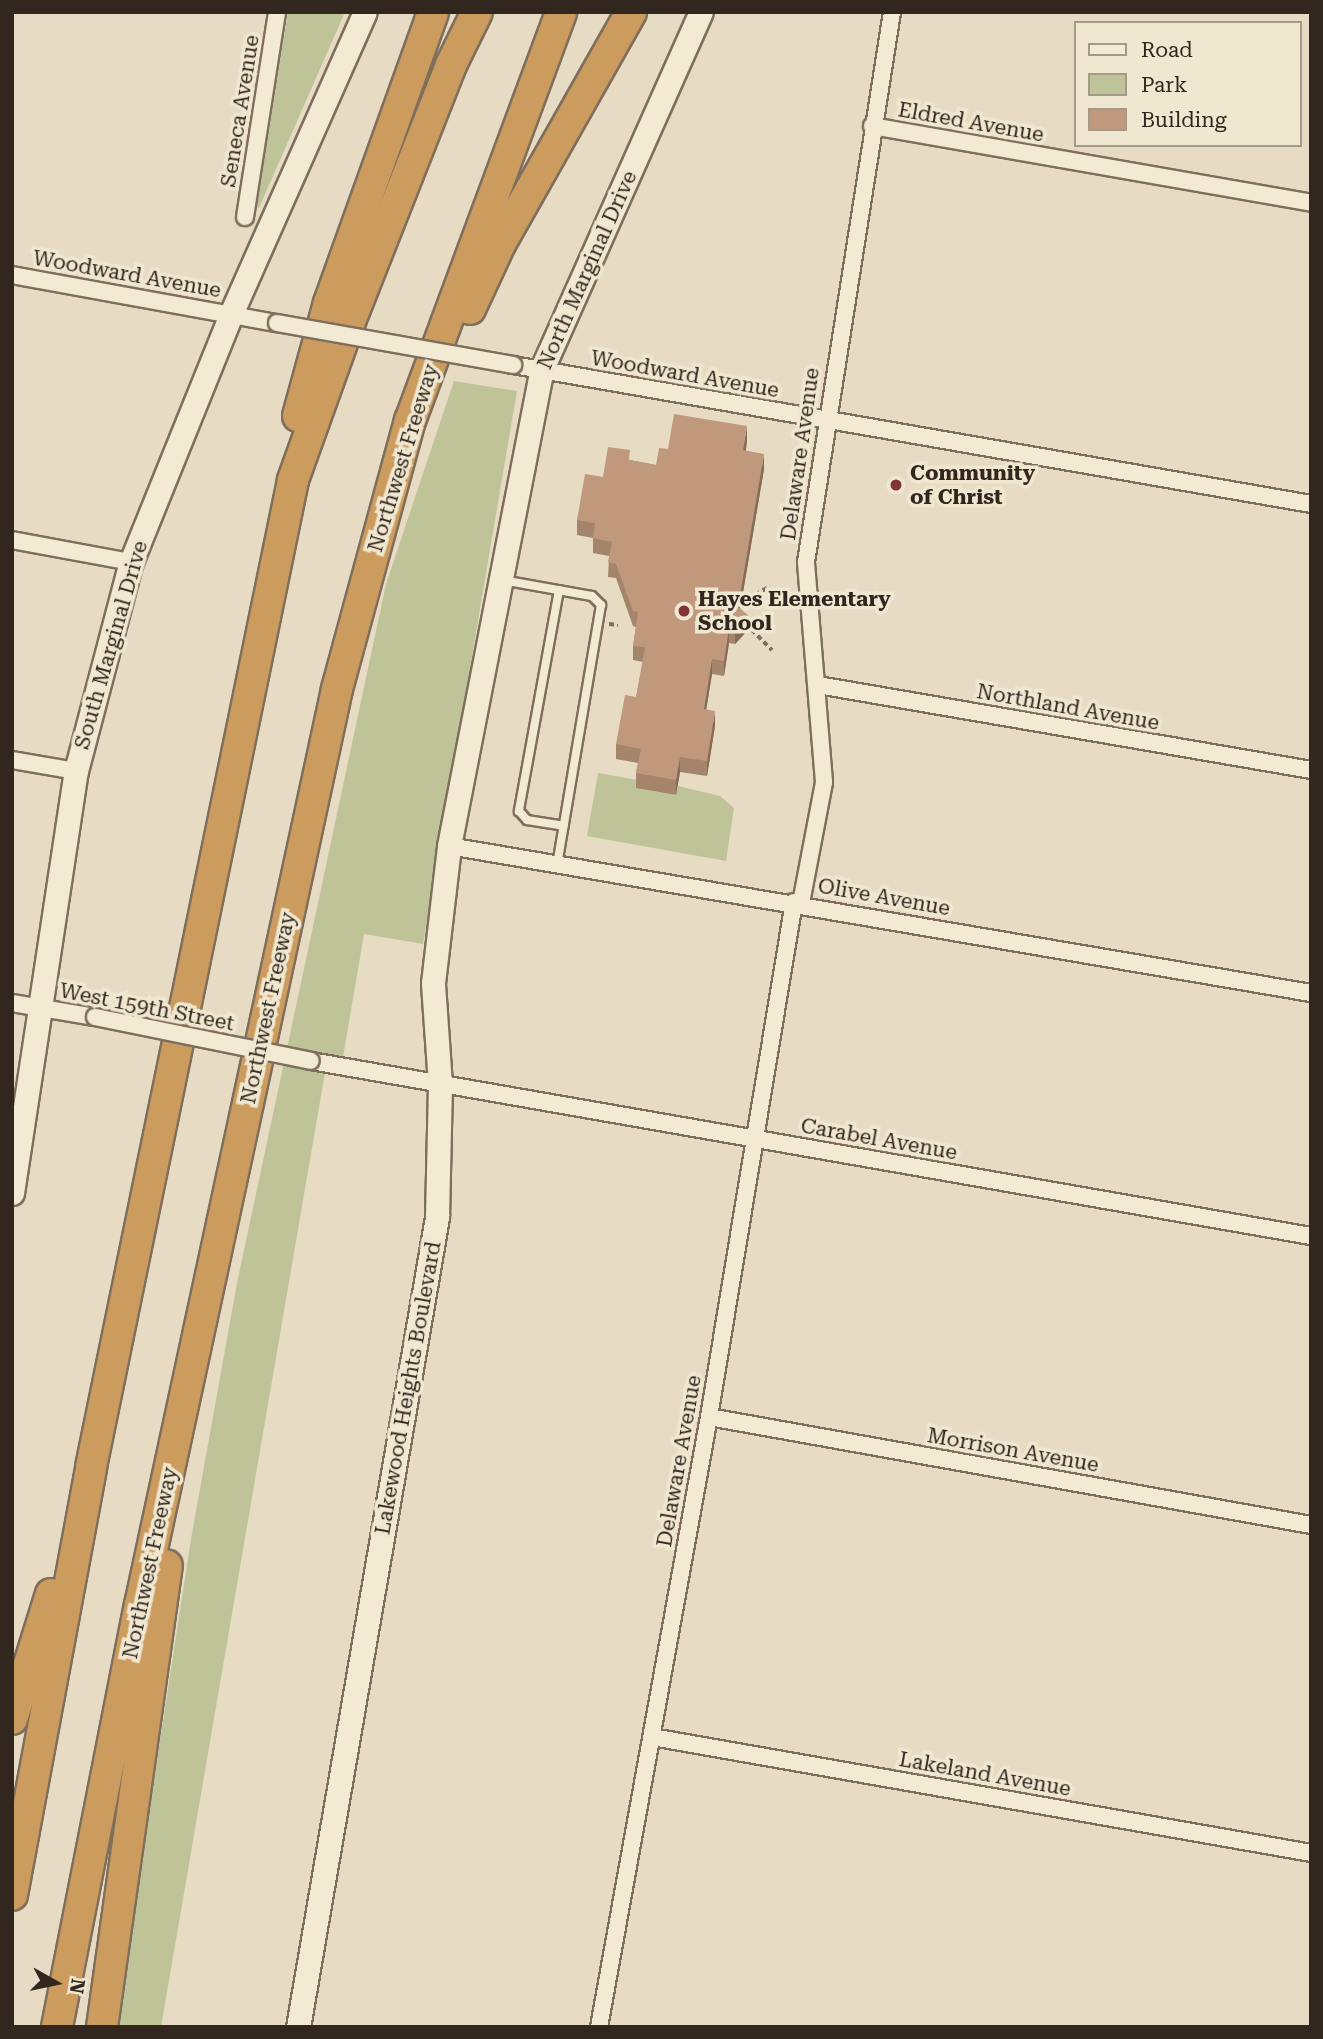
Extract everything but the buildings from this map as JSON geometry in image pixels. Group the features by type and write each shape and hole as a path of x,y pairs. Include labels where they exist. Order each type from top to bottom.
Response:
{"highway":[{"path":"12,1895 91,1467 293,480 298,410 329,303 433,12"},
{"path":"293,480 451,65 477,12"},
{"name":"Northwest Freeway","path":"57,2027 201,1319 337,689 410,421 561,12"},
{"path":"337,689 431,397 500,244 631,12"},
{"path":"102,2027 201,1319"},
{"path":"12,1719 91,1467"}],"main road":[{"name":"South Marginal Drive","path":"12,1193 76,771 131,562 230,314 365,12"},
{"name":"North Marginal Drive","path":"468,744 541,370 701,12"},
{"name":"Lakewood Heights Boulevard","path":"298,2027 437,1217 440,1084 433,984 449,846 468,744"}],"street":[{"name":"Seneca Avenue","path":"245,217 277,12"},
{"name":"Delaware Avenue","path":"599,2027 709,1417 753,1139 824,782 806,562 825,419 892,12"},
{"name":"Eldred Avenue","path":"872,125 1311,203"},
{"name":"Woodward Avenue","path":"12,275 1311,504"},
{"path":"12,540 131,562"},
{"name":"Northland Avenue","path":"818,685 1311,770"},
{"path":"12,760 76,771"},
{"name":"Olive Avenue","path":"449,846 798,903 1311,993"},
{"name":"West 159th Street","path":"12,1003 440,1084"},
{"name":"Carabel Avenue","path":"440,1084 1311,1236"},
{"name":"Morrison Avenue","path":"709,1417 1311,1525"},
{"name":"Lakeland Avenue","path":"652,1737 1311,1853"}],"lane":[{"path":"500,580 599,598 602,614 557,864"},
{"path":"559,590 519,811 527,820 564,826"}],"path":[{"path":"741,604 770,586"},
{"path":"738,619 772,650"}],"green space":[{"path":"288,12 345,12 259,208 257,207"},
{"path":"454,381 517,391 423,944 364,934 343,1057 328,1055 161,2027 116,2027 191,1539 237,1283 386,584"},
{"path":"598,773 638,780 637,788 676,795 678,786 720,796 734,808 726,861 587,836"}],"place":[{"name":"Community of Christ","path":"896,485"},
{"name":"Hayes Elementary School","path":"684,611"}]}
